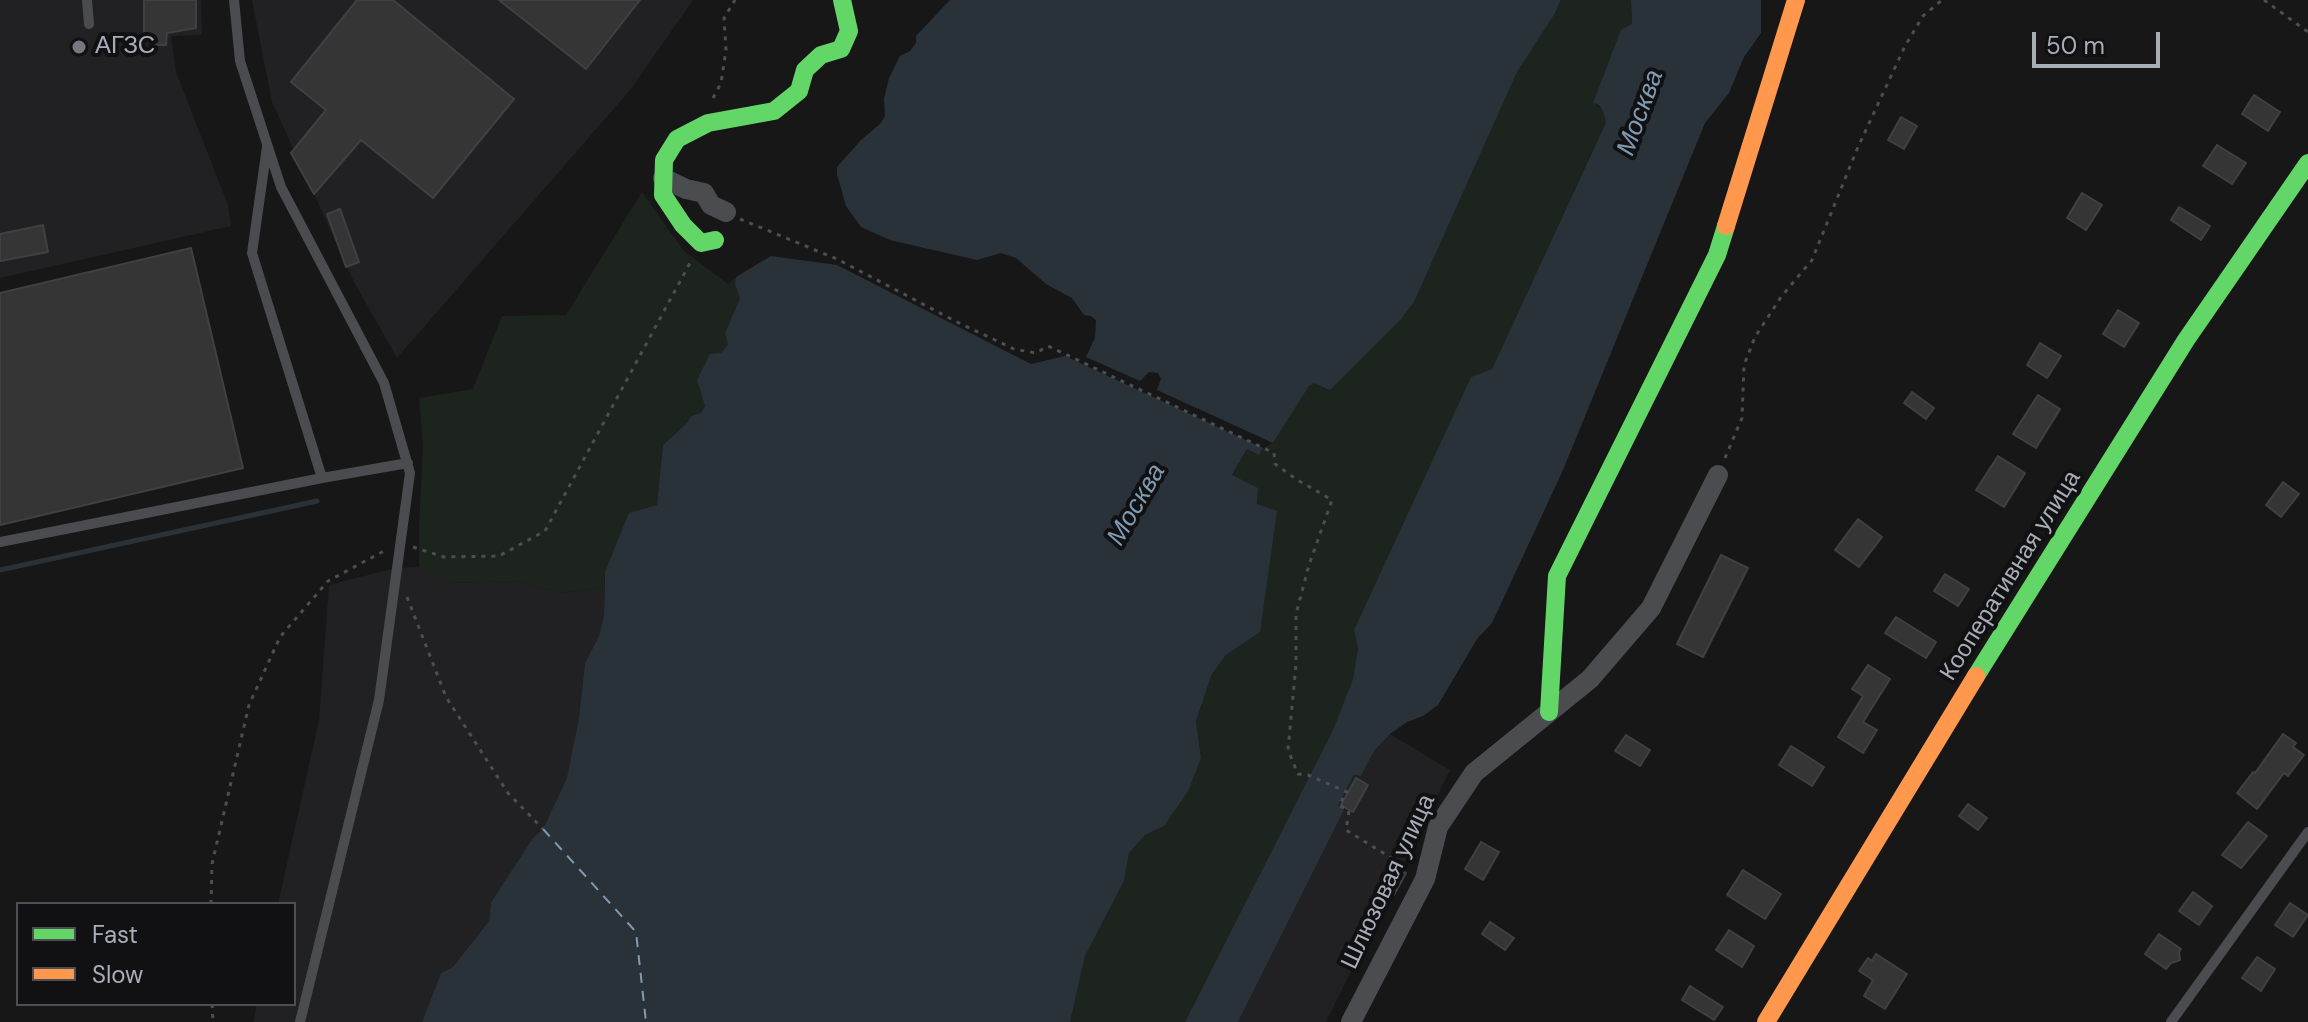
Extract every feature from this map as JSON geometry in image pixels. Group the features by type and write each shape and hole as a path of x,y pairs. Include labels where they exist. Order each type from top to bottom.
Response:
{"street":[{"path":"708,242 683,225 663,195 664,160 677,139 708,123 774,111 799,91 805,70 821,55 841,49 849,31 842,0"},
{"path":"1549,712 1557,576 1717,255 1796,0"},
{"name":"Кооперативная улица","path":"1766,1022 2001,635 2178,354 2308,163"},
{"path":"663,178 686,189 704,193 711,205 734,218"},
{"name":"Шлюзовая улица","path":"1351,1022 1425,879 1438,827 1474,773 1590,679 1651,608 1718,475"}],"lane":[{"path":"87,0 89,24"},
{"path":"234,0 240,61 281,187 384,383 410,473 379,700 300,1022"},
{"path":"267,145 252,253 322,478"},
{"path":"0,542 408,463"},
{"path":"2171,1022 2308,832"}],"path":[{"path":"708,123 706,111 721,83 726,50 724,18 735,0"},
{"path":"1718,475 1742,418 1744,365 1755,337 1781,297 1812,260 1858,147 1905,46 1923,16 1942,0"},
{"path":"2264,0 2308,32"},
{"path":"734,218 837,259 1014,349 1036,353 1048,346 1274,453 1275,464 1332,500 1296,614 1296,664 1288,750 1298,774 1308,775 1347,792 1339,805 1349,811 1346,830 1393,859"},
{"path":"734,218 750,224"},
{"path":"211,902 212,864 249,705 280,637 328,581 401,543 444,557 499,556 545,531 708,242"},
{"path":"407,596 446,697 508,793 543,829"}],"shaded area":[{"path":"0,0 201,0 202,35 171,36 176,72 228,205 231,226 0,278"},
{"path":"252,0 693,0 631,89 397,358 354,282 272,102"},
{"path":"1561,0 1631,0 1632,24 1594,103 1603,110 1606,121 1492,369 1471,377 1354,630 1358,648 1353,679 1333,730 1185,1022 1070,1022 1085,956 1124,881 1129,853 1145,835 1164,826 1201,758 1196,721 1212,674 1226,655 1260,632 1257,488 1232,476 1247,449 1259,455 1263,448 1273,443 1309,386 1401,319 1414,302 1517,72"},
{"path":"642,192 684,251 728,284 736,277 740,298 725,333 728,343 698,386 706,406 701,413 691,416 663,445 657,505 605,572 604,588 560,593 520,581 447,583 419,567 423,445 419,398 473,389 502,316 566,315"},
{"path":"419,567 448,583 520,581 560,593 604,588 604,616 599,636 585,663 568,777 543,829 533,838 491,902 489,921 453,967 441,973 422,1022 253,1022 257,1006 296,1006 296,902 278,902 319,720 329,585 396,568"},
{"path":"1390,734 1450,770 1326,1022 1238,1022 1344,810 1337,806 1354,775 1361,776 1374,751"}],"water":[{"path":"950,0 1561,0 1517,72 1414,302 1330,390 1314,383 1309,386 1273,443 1157,390 1161,379 1158,373 1149,372 1140,381 1086,357 1095,338 1096,320 1084,315 1072,298 1046,284 1016,258 1001,253 977,260 890,240 861,227 846,206 837,167 880,124 885,116 884,99 889,78 900,56 910,51 916,43 916,36"},
{"name":"Москва","path":"1631,0 1761,0 1761,33 1744,57 1729,93 1705,123 1563,470 1492,623 1477,639 1438,705 1390,734 1374,751 1361,776 1354,775 1338,805 1344,810 1238,1022 1185,1022 1333,730 1353,679 1358,648 1354,630 1471,377 1492,369 1606,122 1599,105 1593,103 1621,30 1632,24"},
{"name":"Москва","path":"771,256 837,265 1031,364 1065,356 1263,448 1259,455 1247,449 1232,475 1258,488 1257,504 1277,511 1260,632 1226,655 1212,674 1196,721 1201,758 1188,791 1164,826 1145,835 1129,853 1124,881 1085,956 1070,1022 422,1022 441,973 453,967 489,921 491,902 533,838 543,829 567,778 579,718 585,663 599,636 604,616 605,572 629,513 657,505 663,445 691,416 701,413 705,406 697,380 710,354 721,353 728,344 725,333 740,298 736,277"}],"building":[{"path":"144,0 196,0 196,28 167,33 166,45 154,45 144,33"},
{"path":"357,0 393,0 514,99 433,198 361,140 314,194 291,153 326,110 291,82"},
{"path":"499,0 640,0 586,69"},
{"path":"2254,95 2280,112 2268,131 2242,114"},
{"path":"1901,117 1917,126 1904,149 1888,140"},
{"path":"2217,145 2246,163 2232,184 2203,166"},
{"path":"2082,193 2102,205 2086,230 2067,218"},
{"path":"2179,207 2210,226 2201,240 2171,220"},
{"path":"340,209 359,262 346,267 327,214"},
{"path":"43,225 48,252 0,261 0,234"},
{"path":"191,248 243,468 0,525 0,293"},
{"path":"2118,310 2139,323 2124,347 2103,334"},
{"path":"2040,343 2061,356 2047,378 2027,365"},
{"path":"1912,392 1934,408 1926,419 1904,403"},
{"path":"2038,395 2060,409 2036,448 2013,434"},
{"path":"1998,456 2025,473 2004,507 1976,490"},
{"path":"2283,482 2299,494 2281,517 2266,505"},
{"path":"1858,519 1882,537 1859,567 1835,550"},
{"path":"1721,555 1748,568 1703,657 1677,644"},
{"path":"1945,574 1969,589 1958,606 1934,591"},
{"path":"1896,617 1936,642 1926,658 1885,633"},
{"path":"1868,665 1890,679 1863,722 1877,730 1863,753 1838,737 1863,696 1852,689"},
{"path":"2283,734 2296,743 2293,747 2304,755 2288,776 2284,773 2257,809 2237,793"},
{"path":"1626,735 1650,750 1640,766 1615,751"},
{"path":"1791,746 1824,767 1812,786 1779,765"},
{"path":"1356,778 1368,785 1353,812 1341,805"},
{"path":"1968,804 1987,818 1978,830 1959,816"},
{"path":"2248,822 2267,836 2241,868 2222,855"},
{"path":"1481,842 1499,852 1483,880 1465,869"},
{"path":"1391,865 1406,873 1394,895 1379,887"},
{"path":"1743,870 1781,894 1765,919 1727,895"},
{"path":"2193,892 2212,906 2199,925 2179,911"},
{"path":"2290,903 2308,915 2293,937 2275,925"},
{"path":"1490,922 1514,938 1505,950 1482,934"},
{"path":"1729,930 1754,946 1742,967 1716,950"},
{"path":"2159,934 2181,949 2180,960 2166,969 2145,954"},
{"path":"1876,954 1907,974 1885,1009 1864,996 1873,980 1859,971 1868,958 1872,961"},
{"path":"2257,957 2275,969 2261,991 2242,978"},
{"path":"1690,986 1723,1007 1714,1020 1682,1000"}],"waterway":[{"path":"0,570 317,501"}],"ferry route":[{"path":"543,829 636,932 646,1022"}],"traffic: fast":[{"path":"715,240 701,243 683,225 663,195 664,160 677,139 708,123 774,111 799,91 805,70 821,55 841,49 849,31 842,0"},
{"path":"1976,676 2186,340 2308,163"},
{"path":"1549,712 1557,576 1717,255 1726,226"}],"traffic: slow":[{"path":"1726,226 1796,0"},
{"path":"1766,1022 1976,676"}],"place":[{"name":"АГЗС","path":"79,47"}]}
